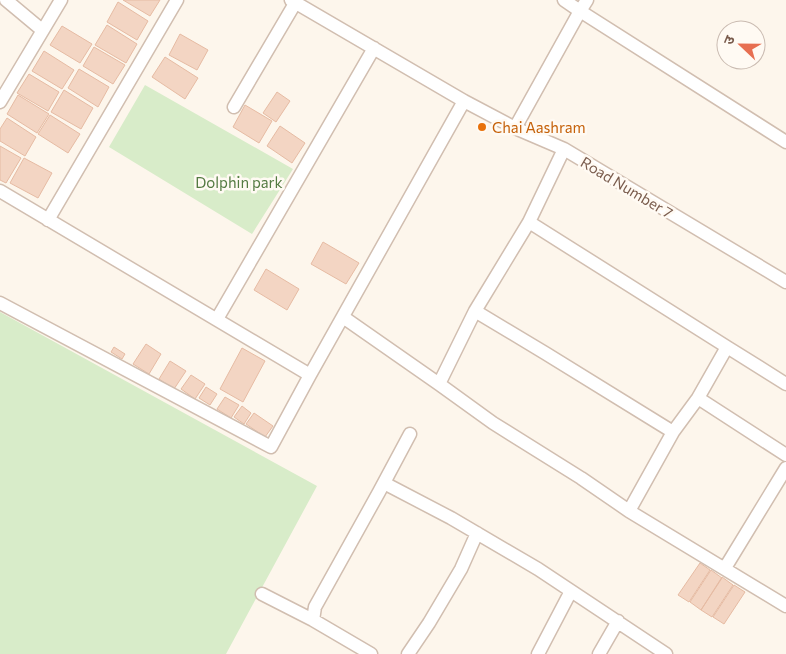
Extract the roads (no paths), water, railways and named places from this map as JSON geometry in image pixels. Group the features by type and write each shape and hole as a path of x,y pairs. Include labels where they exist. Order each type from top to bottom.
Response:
{"street":[{"path":"6,0 42,30"},
{"path":"0,102 61,0"},
{"path":"48,220 177,0"},
{"path":"564,0 583,5 786,142"},
{"path":"234,107 295,1"},
{"name":"Road Number 7","path":"295,1 464,101 515,128 564,149 786,282"},
{"path":"515,128 583,5"},
{"path":"217,319 374,48"},
{"path":"0,303 271,447 464,101"},
{"path":"439,384 475,311 529,222 564,149"},
{"path":"0,191 310,375"},
{"path":"529,222 786,384"},
{"path":"475,311 673,432"},
{"path":"343,317 493,423 581,478 629,511 786,606"},
{"path":"629,511 673,432 698,398 727,347"},
{"path":"698,398 786,455"},
{"path":"313,620 315,607 410,434"},
{"path":"725,568 786,468"},
{"path":"384,482 451,518 538,569 666,654"},
{"path":"408,654 461,569 477,534"},
{"path":"538,654 571,591"},
{"path":"262,594 313,620 371,654"},
{"path":"599,654 618,621"}],"place":[{"name":"Chai Aashram","path":"482,127"}],"park label":[{"name":"Dolphin park","path":"239,182"}]}
